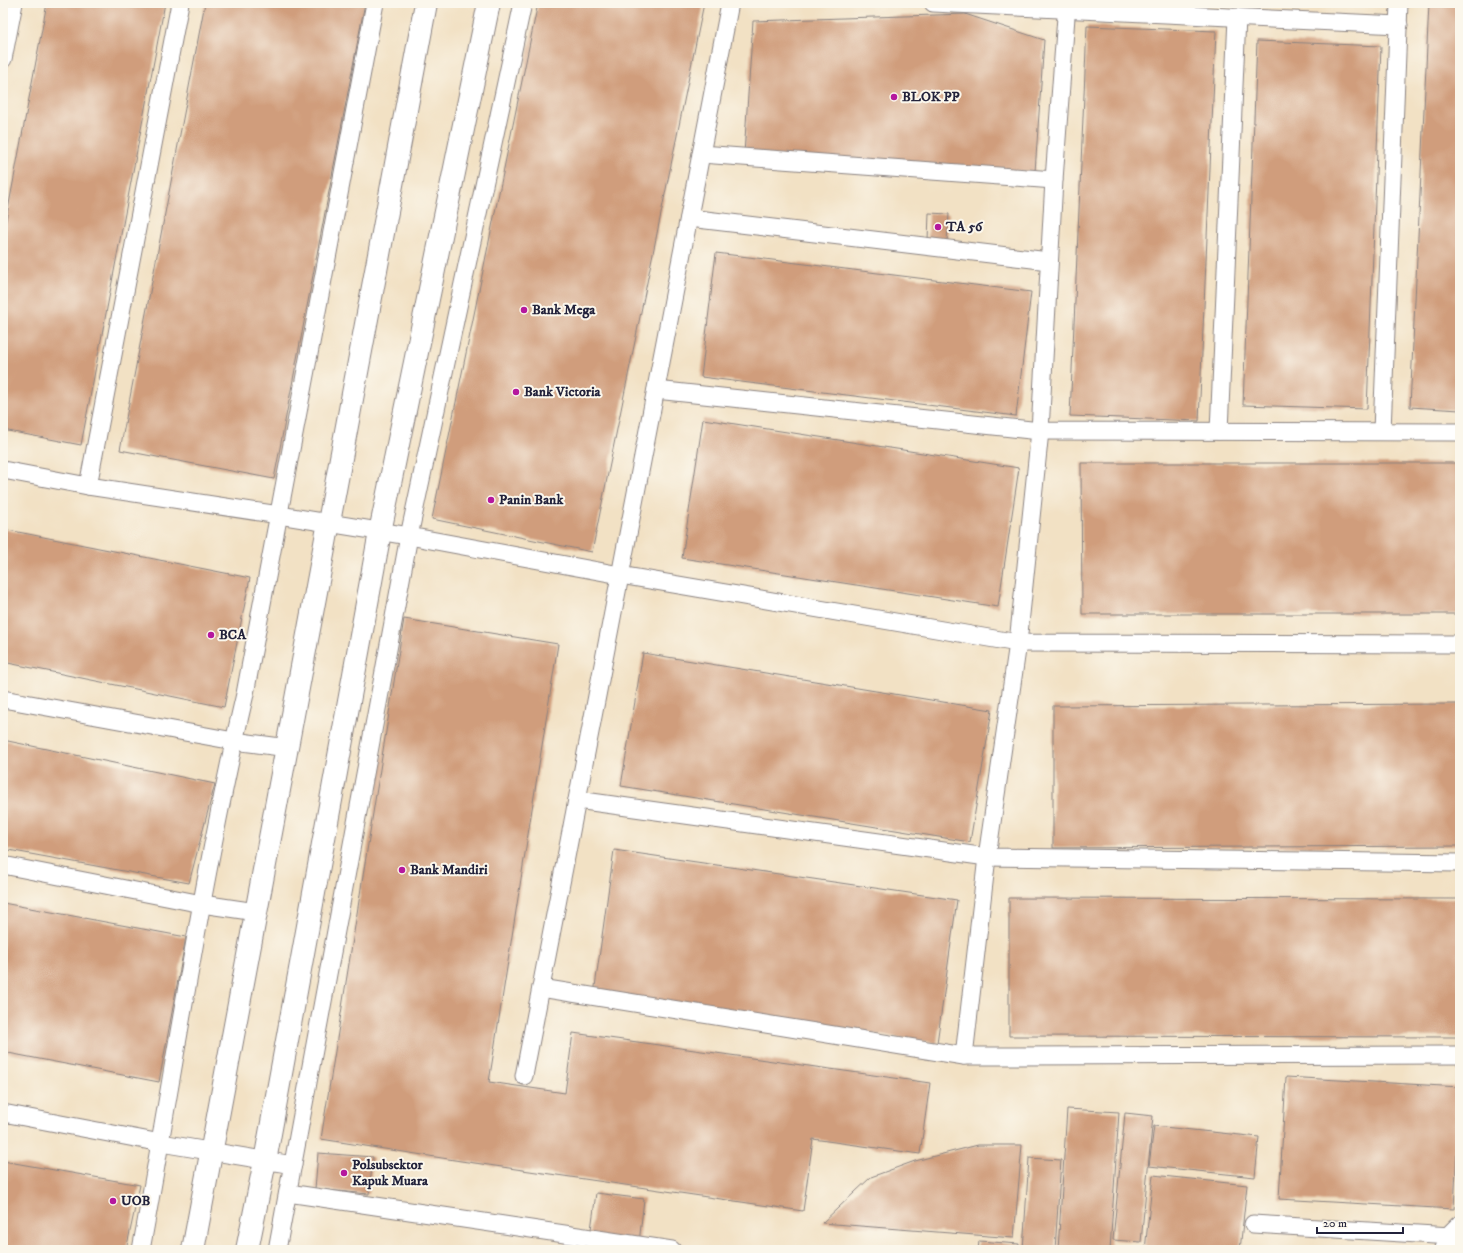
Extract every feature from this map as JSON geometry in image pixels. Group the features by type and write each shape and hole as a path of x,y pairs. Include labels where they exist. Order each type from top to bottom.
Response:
{"street":[{"path":"193,1250 426,3"},
{"path":"247,1250 265,1161 380,532 489,3"}],"lane":[{"path":"3,59 14,3"},
{"path":"88,486 180,3"},
{"path":"141,1250 202,904 234,741 245,694 375,3"},
{"path":"277,1250 409,536 524,3"},
{"path":"524,1076 730,3"},
{"path":"933,3 1067,6 1237,17 1398,25"},
{"path":"1382,431 1399,3"},
{"path":"964,1056 987,857 1018,643 1040,431 1054,180 1067,6"},
{"path":"1219,431 1237,17"},
{"path":"701,154 1054,180"},
{"path":"689,218 1049,261"},
{"path":"656,390 1040,431 1460,432"},
{"path":"3,470 88,486 409,536 620,575 1018,643 1460,644"},
{"path":"3,699 234,741 288,748"},
{"path":"577,800 987,857 1460,863"},
{"path":"3,865 202,904 256,912"},
{"path":"541,988 964,1056 1460,1055"},
{"path":"3,1113 161,1143 293,1165"},
{"path":"288,1192 672,1250"},
{"path":"1253,1224 1452,1238"}],"building":[{"path":"47,3 165,3 81,445 3,430 3,236"},
{"path":"205,3 365,3 274,479 120,450"},
{"path":"538,3 704,3 592,552 432,519"},
{"path":"1429,3 1460,3 1460,410 1410,407"},
{"name":"BLOK PP","path":"965,14 1044,40 1035,172 744,154 753,21"},
{"path":"1087,26 1216,31 1199,421 1070,416"},
{"path":"1257,41 1381,46 1367,409 1243,405"},
{"name":"TA 56","path":"929,213 949,214 947,241 928,240"},
{"path":"716,253 1031,292 1016,416 701,377"},
{"path":"703,419 1019,468 998,607 682,558"},
{"path":"1081,463 1460,463 1460,614 1082,614"},
{"path":"3,529 250,578 224,707 3,662"},
{"path":"404,619 558,644 489,1082 565,1093 573,1033 930,1083 920,1154 813,1139 803,1211 321,1139"},
{"path":"643,653 992,710 970,842 621,786"},
{"path":"1460,704 1460,846 1053,848 1053,706"},
{"path":"3,740 215,784 189,883 3,849"},
{"path":"614,850 957,900 937,1043 594,994"},
{"path":"1009,898 1460,899 1460,1037 1009,1036"},
{"path":"3,903 186,937 159,1082 3,1052"},
{"path":"1286,1077 1460,1087 1454,1209 1279,1199"},
{"path":"1067,1109 1119,1112 1110,1250 1058,1250"},
{"path":"1125,1113 1153,1116 1141,1242 1113,1240"},
{"path":"1154,1126 1259,1137 1255,1177 1149,1166"},
{"path":"978,1145 1022,1145 1014,1238 822,1223 871,1177 915,1161"},
{"name":"Polsubsektor Kapuk Muara","path":"318,1153 373,1157 369,1194 315,1189"},
{"path":"1029,1158 1061,1160 1055,1250 1023,1250"},
{"path":"3,1161 140,1185 126,1250 3,1250"},
{"path":"1153,1175 1247,1185 1240,1250 1145,1250"},
{"path":"596,1193 644,1199 639,1243 590,1237"},
{"path":"979,1241 1019,1244 1018,1250 978,1250"}],"place":[{"name":"BLOK PP","path":"894,97"},
{"name":"TA 56","path":"938,227"},
{"name":"Bank Mega","path":"524,310"},
{"name":"Bank Victoria","path":"516,392"},
{"name":"Panin Bank","path":"491,500"},
{"name":"BCA","path":"211,635"},
{"name":"Bank Mandiri","path":"402,870"},
{"name":"Polsubsektor Kapuk Muara","path":"344,1173"},
{"name":"UOB","path":"113,1201"}]}
